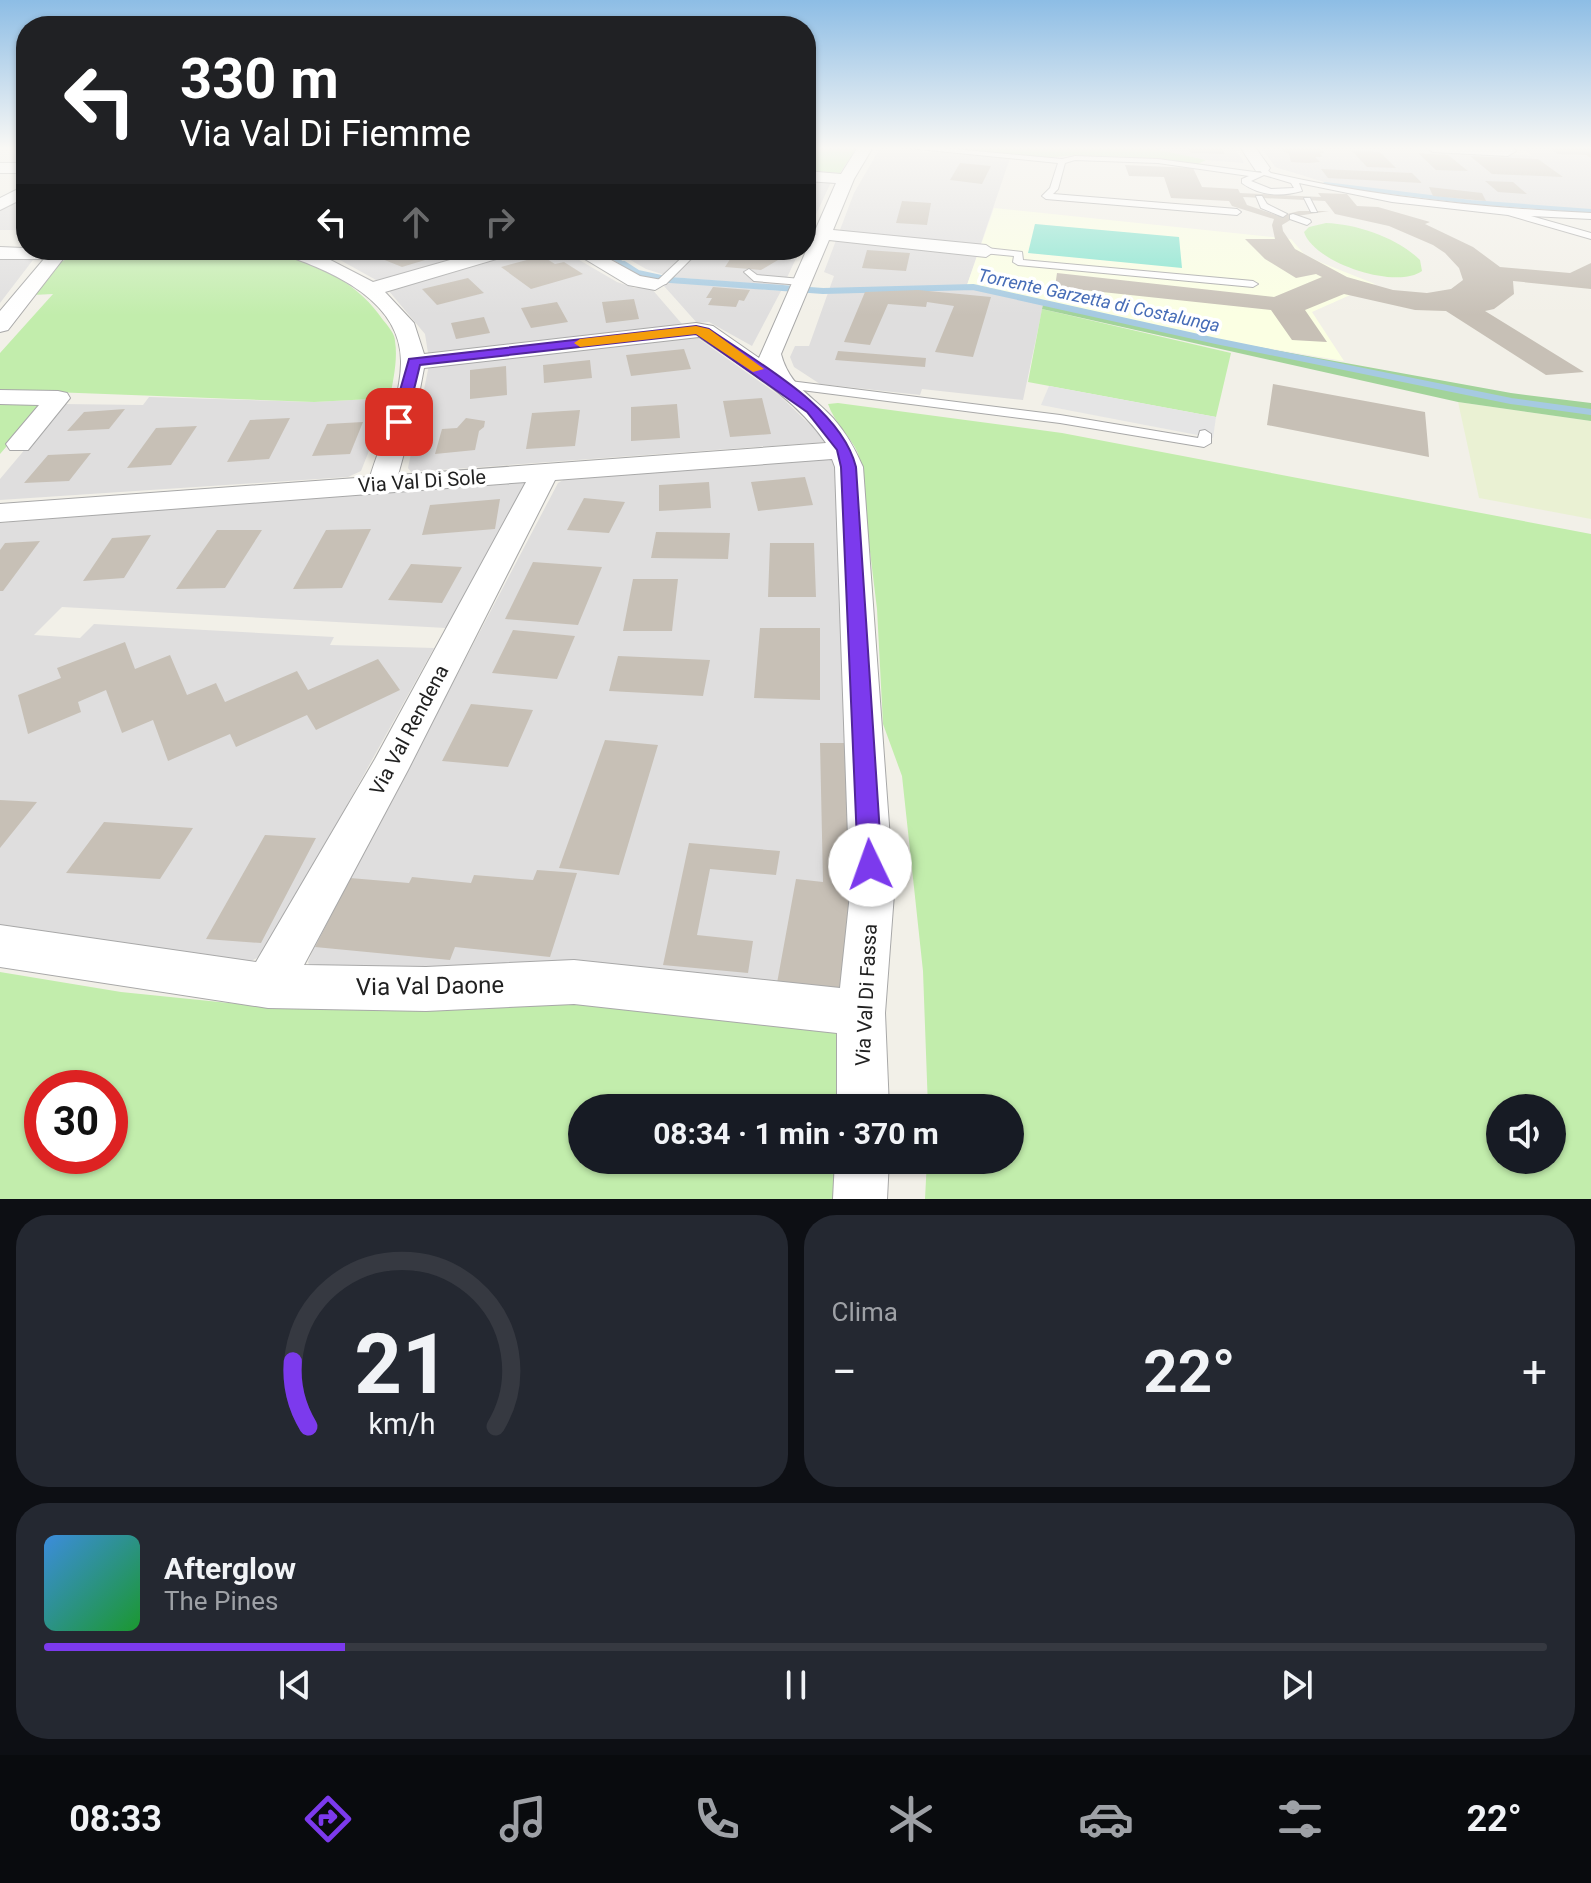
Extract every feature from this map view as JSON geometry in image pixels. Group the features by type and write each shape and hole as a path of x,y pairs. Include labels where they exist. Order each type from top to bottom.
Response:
{"street":[{"path":"816,249 836,203"},
{"path":"823,234 986,251"},
{"path":"0,325 53,260"},
{"path":"316,260 343,270 372,289 394,312 408,334 414,362 381,485"},
{"path":"372,289 472,260"},
{"path":"597,260 635,281 662,281"},
{"path":"786,388 771,365 770,354 811,260"},
{"name":"Via Val Di Fassa","path":"414,362 705,331 812,409 844,450 849,467 872,894 861,1013 863,1094"},
{"path":"740,356 756,359 770,354"},
{"path":"0,397 58,398 19,444"},
{"name":"Via Val Di Sole","path":"0,513 844,450"},
{"name":"Via Val Rendena","path":"268,986 389,770 545,472"},
{"name":"Via Val Daone","path":"0,946 268,986 426,989 574,982 861,1013"},
{"path":"860,1199 861,1174"}],"lane":[{"path":"1129,203 1237,212"},
{"path":"1263,203 1307,222"},
{"path":"1308,203 1327,220"},
{"path":"1428,203 1509,212 1591,216"},
{"path":"1509,212 1591,236"},
{"path":"986,251 1019,254 1018,262 1253,284"},
{"path":"662,281 684,260"},
{"path":"749,272 754,278 799,287"},
{"path":"786,388 1060,419 1204,443 1205,434"}],"shaded area":[{"path":"16,203 16,230 0,230 0,210"},
{"path":"850,203 995,203 967,285 1044,301 1023,400 922,389 920,395 820,384 794,367 790,357 795,346 809,346 834,276 824,272"},
{"path":"1491,203 1591,203 1591,210"},
{"path":"994,208 1291,239 1304,254 1375,284 1312,312 1344,361 1225,341 967,285","holes":["1035,224 1179,238 1181,267 1029,253"]},
{"path":"0,256 33,260 0,303"},
{"path":"340,260 454,260 384,280 376,280"},
{"path":"488,260 579,260 617,282 635,288 651,288 682,324 428,353 425,334 388,290"},
{"path":"630,260 795,260 783,286 671,277"},
{"path":"667,281 781,291 752,346 709,322 697,323 664,286"},
{"path":"692,334 780,396 828,442 411,472 408,468 429,365"},
{"path":"1049,386 1216,417 1213,438 1041,405"},
{"path":"149,397 314,402 390,398 361,471 348,477 0,500 0,479 63,404 143,405"},
{"path":"1458,402 1591,421 1591,519 1479,498"},
{"path":"839,458 851,743 842,1003 312,972 308,962 314,947 558,483 565,479"},
{"path":"507,480 526,483 446,628 62,607 34,635 80,638 94,624 334,637 330,645 434,648 275,935 257,958 235,969 0,932 0,523"}],"green space":[{"path":"1326,223 1364,229 1389,239 1420,260 1422,271 1394,277 1376,275 1339,263 1323,254 1304,232 1309,227"},
{"path":"1035,224 1179,237 1182,268 1028,253"},
{"path":"300,260 317,266 360,294 393,333 396,355 390,398 314,402 0,390 0,353 53,294 33,295 61,262"},
{"path":"1044,301 1225,341 1511,393 1591,403 1591,421 1458,402 1042,309"},
{"path":"1042,309 1231,353 1216,417 1028,382"},
{"path":"0,403 43,404 0,454"},
{"path":"828,404 1062,433 1591,534 1591,1199 925,1199 926,1174 1024,1174 1024,1094 927,1094 923,971 902,776 883,724 877,609 858,453"},
{"path":"0,972 121,992 259,1006 546,1000 829,1019 851,1049 849,1094 568,1094 568,1174 847,1174 846,1199 0,1199"}],"building":[{"path":"901,203 931,203 927,225 896,223"},
{"path":"1230,203 1246,203 1279,216 1299,211 1329,211 1297,216 1282,225 1295,249 1347,277 1393,290 1427,293 1451,289 1463,280 1459,268 1433,245 1389,226 1335,214 1327,203 1378,207 1430,222 1425,224 1473,247 1500,267 1570,273 1591,263 1591,289 1513,281 1514,294 1494,309 1485,311 1584,372 1546,375 1446,311 1415,310 1344,294 1305,310 1327,342 1292,340 1271,310 1055,287 1057,273 1274,297 1322,277 1316,274 1296,278 1265,259 1245,239 1275,239 1274,219"},
{"path":"867,250 910,253 906,271 862,268"},
{"path":"385,260 425,260 402,267"},
{"path":"527,260 548,260 555,264 564,262 583,274 531,289 501,267"},
{"path":"730,260 778,260 761,270 725,267"},
{"path":"468,278 484,293 437,305 422,289"},
{"path":"713,287 750,290 736,307 708,305 712,298 706,298"},
{"path":"918,290 991,297 973,357 935,352 954,306 927,302 926,307 888,304 870,345 844,342 865,292"},
{"path":"634,299 639,319 606,323 602,302"},
{"path":"557,302 568,322 531,328 521,308"},
{"path":"484,317 490,333 456,339 451,323"},
{"path":"684,349 691,369 631,376 626,355"},
{"path":"838,351 926,358 925,367 835,360"},
{"path":"590,360 592,378 544,383 543,365"},
{"path":"506,366 507,395 470,399 470,370"},
{"path":"1273,384 1425,412 1429,457 1267,425"},
{"path":"762,398 771,434 730,437 723,401"},
{"path":"677,404 680,438 631,441 631,407"},
{"path":"125,409 109,429 67,431 84,412"},
{"path":"580,410 575,446 526,449 532,413"},
{"path":"290,418 269,459 227,462 250,420"},
{"path":"466,418 485,421 479,431 475,450 435,454 442,429 457,428"},
{"path":"363,422 350,454 312,456 327,424"},
{"path":"197,426 171,465 127,468 156,428"},
{"path":"91,453 69,481 24,483 48,455"},
{"path":"805,477 813,505 758,511 751,482"},
{"path":"709,482 711,508 659,511 659,485"},
{"path":"584,498 625,502 609,533 567,530"},
{"path":"500,499 495,529 422,535 430,505"},
{"path":"371,529 342,588 293,589 326,530"},
{"path":"217,530 262,530 225,588 176,589"},
{"path":"656,532 730,533 728,559 651,558"},
{"path":"151,535 124,578 83,581 112,538"},
{"path":"40,541 0,591 0,550 5,543"},
{"path":"770,543 814,543 816,597 768,597"},
{"path":"533,562 602,567 578,625 505,619"},
{"path":"411,564 462,567 442,603 388,600"},
{"path":"633,579 678,579 672,631 623,631"},
{"path":"760,628 820,628 820,700 754,698"},
{"path":"513,630 575,636 557,679 492,673"},
{"path":"125,642 135,669 170,655 187,695 216,683 225,702 297,671 308,690 378,659 400,690 316,730 307,715 236,747 230,734 168,761 153,720 122,733 106,690 78,702 81,712 28,734 18,695 61,678 57,668"},
{"path":"618,656 710,660 703,696 609,691"},
{"path":"471,704 533,710 508,767 442,761"},
{"path":"605,740 658,745 619,875 559,868"},
{"path":"820,743 851,743 854,893 842,1003 775,994 796,879 823,882"},
{"path":"0,800 37,802 0,848"},
{"path":"104,822 193,828 160,879 66,873"},
{"path":"265,835 316,838 261,943 206,939"},
{"path":"689,843 780,851 776,875 710,869 697,935 753,941 748,973 663,965"},
{"path":"537,870 577,873 550,957 455,947 450,960 315,947 350,878 409,883 412,877 471,883 474,875 533,880"}],"waterway":[{"path":"1484,203 1591,211"},
{"name":"Torrente Garzetta di Costalunga","path":"617,260 627,266"},
{"name":"Torrente Garzetta di Costalunga","path":"624,264 638,273 670,280 823,291 973,287 1216,341 1511,401 1591,412"}],"slow traffic":[{"path":"580,343 705,331 758,369"}],"route":[{"path":"399,422 414,362 696,330 705,331 812,409 844,450 849,467 870,865"}]}
